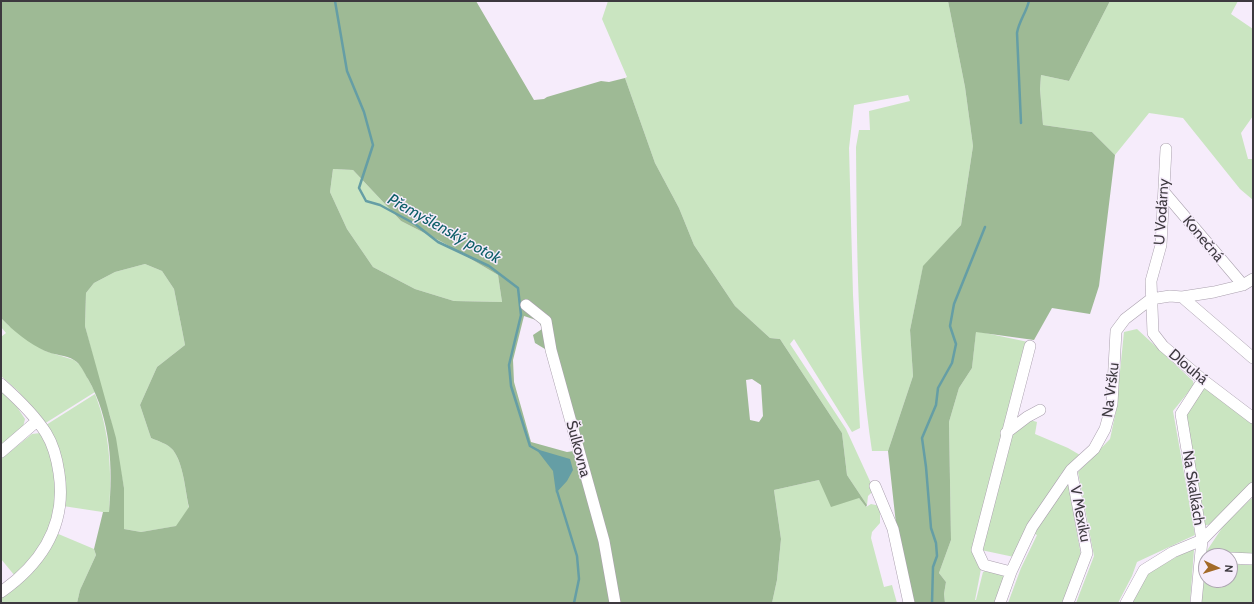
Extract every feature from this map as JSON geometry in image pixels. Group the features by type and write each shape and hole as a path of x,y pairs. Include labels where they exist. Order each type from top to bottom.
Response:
{"street":[{"name":"U Vodárny","path":"1151,299 1151,282 1161,245 1166,148"},
{"name":"Konečná","path":"1164,192 1250,282"},
{"name":"Na Vršku","path":"1000,603 1011,572 1032,528 1071,470 1094,449 1105,429 1112,404 1116,331 1130,313 1151,299 1170,296 1182,297 1250,282"},
{"path":"1182,297 1253,358"},
{"name":"Dlouhá","path":"1151,299 1153,333 1163,346 1203,380 1253,418"},
{"name":"Šulkovna","path":"526,305 546,321 551,350 604,541 615,603"},
{"path":"1011,572 984,565 977,550 1006,433 1030,346"},
{"name":"Na Skalkách","path":"1202,548 1181,414 1203,380"},
{"path":"1,384 21,402 47,434 57,456 61,498 59,514 50,539 32,566 1,592"},
{"path":"1006,433 1027,417 1040,410"},
{"path":"1,452 37,421"},
{"name":"V Mexiku","path":"1068,603 1087,554 1071,470"},
{"path":"875,486 892,529 909,603"},
{"path":"1126,603 1144,570 1173,552 1202,540 1253,488"},
{"path":"1238,558 1253,559"},
{"name":"Na Skalkách","path":"1196,603 1198,588"}],"green space":[{"path":"1,1 476,1 534,100 544,99 601,81 609,82 625,78 655,163 679,208 694,245 735,306 770,338 780,339 842,433 847,475 867,505 866,507 859,498 831,507 819,480 774,490 781,539 777,580 772,603 77,603 80,590 96,555 94,549 103,512 109,512 111,478 109,444 102,410 88,379 76,362 71,358 49,352 33,345 1,318","holes":["333,169 353,170 401,221 442,242 498,275 502,302 454,301 415,289 373,267 347,229 330,192","145,264 162,271 174,289 185,345 157,367 140,405 151,438 168,446 177,456 184,478 189,507 176,526 141,532 124,529 124,488 116,438 85,326 86,293 94,283 115,272","524,316 539,321 542,329 533,335 535,343 545,349 574,451 567,452 531,442 514,382 513,360","752,379 761,385 763,416 759,422 750,420 746,380"]},
{"path":"608,1 948,1 965,87 973,146 961,225 923,267 910,330 913,376 888,451 872,451 863,376 859,300 856,147 859,130 870,130 869,111 910,101 908,95 854,105 849,148 853,295 860,428 852,432 794,339 790,344 846,429 874,490 868,496 867,505 847,475 842,433 780,339 770,338 735,306 694,245 679,208 655,163 625,78 627,77 602,19"},
{"path":"948,1 1110,1 1069,81 1041,75 1040,89 1043,125 1092,132 1115,155 1099,286 1090,314 1052,308 1034,340 976,332 972,368 959,388 949,422 951,540 939,573 946,582 944,594 945,603 914,603 896,524 888,451 913,376 910,330 923,266 961,225 973,146 965,87"},
{"path":"1110,1 1238,1 1231,14 1253,29 1253,116 1241,133 1248,159 1253,159 1253,200 1240,189 1183,118 1149,113 1115,155 1092,132 1043,125 1040,89 1041,75 1069,81"},
{"path":"333,169 353,170 401,221 442,242 498,275 502,302 454,301 415,289 373,267 347,229 330,192"},
{"path":"145,264 162,271 174,289 185,345 157,367 140,405 151,438 168,446 177,456 184,478 189,508 177,526 141,532 124,529 124,488 110,416 103,396 85,326 86,293 94,283 115,272"},
{"path":"1,318 9,326 45,351 74,360 81,366 95,392 44,424 18,391 1,376 1,337 6,333 1,327"},
{"path":"1137,329 1193,381 1194,385 1173,411 1195,535 1137,562 1132,576 1118,603 1076,603 1094,556 1078,472 1110,439 1116,411 1124,332"},
{"path":"976,331 1028,342 974,556 981,569 975,600 983,572 985,571 1005,575 996,603 945,603 944,594 946,582 939,573 951,540 949,422 959,388 972,368"},
{"path":"1204,386 1253,423 1253,483 1212,524 1202,526 1184,416"},
{"path":"1,390 11,398 25,419 23,427 1,446"},
{"path":"95,394 104,423 109,452 109,513 63,506 46,425"},
{"path":"1030,420 1037,422 1035,434 1068,448 1080,455 1061,474 1014,557 981,550 1008,436"},
{"path":"40,433 45,437 57,478 53,520 42,545 15,576 1,559 1,459 32,434"},
{"path":"1067,478 1081,555 1064,603 1008,603 1021,568 1037,535 1033,533"},
{"path":"819,480 859,498 866,507 871,504 880,506 880,523 872,532 871,538 884,587 892,585 897,603 772,603 777,580 781,539 774,490"},
{"path":"1253,497 1253,555 1238,554 1238,548 1209,548 1226,522"},
{"path":"56,533 94,549 96,555 80,590 77,603 1,603 1,597"},
{"path":"1189,550 1194,550 1190,603 1131,603 1144,575"},
{"path":"1238,564 1253,565 1253,603 1201,603 1202,588 1238,588"}],"water":[{"path":"536,449 570,459 573,470 567,481 556,493 553,471"}],"waterway":[{"name":"Přemyšlenský potok","path":"335,1 347,71 364,112 373,145 359,188 366,201 380,205 415,224 438,242 489,266 518,288 521,315 509,365 511,386 530,446 539,451"},
{"path":"1021,123 1017,33 1029,1"},
{"path":"932,603 933,567 937,556 936,543 931,528 922,438 936,405 938,388 952,363 956,344 950,326 954,304 985,227"},
{"name":"Přemyšlenský potok","path":"557,491 577,556 579,579 574,603"}]}
